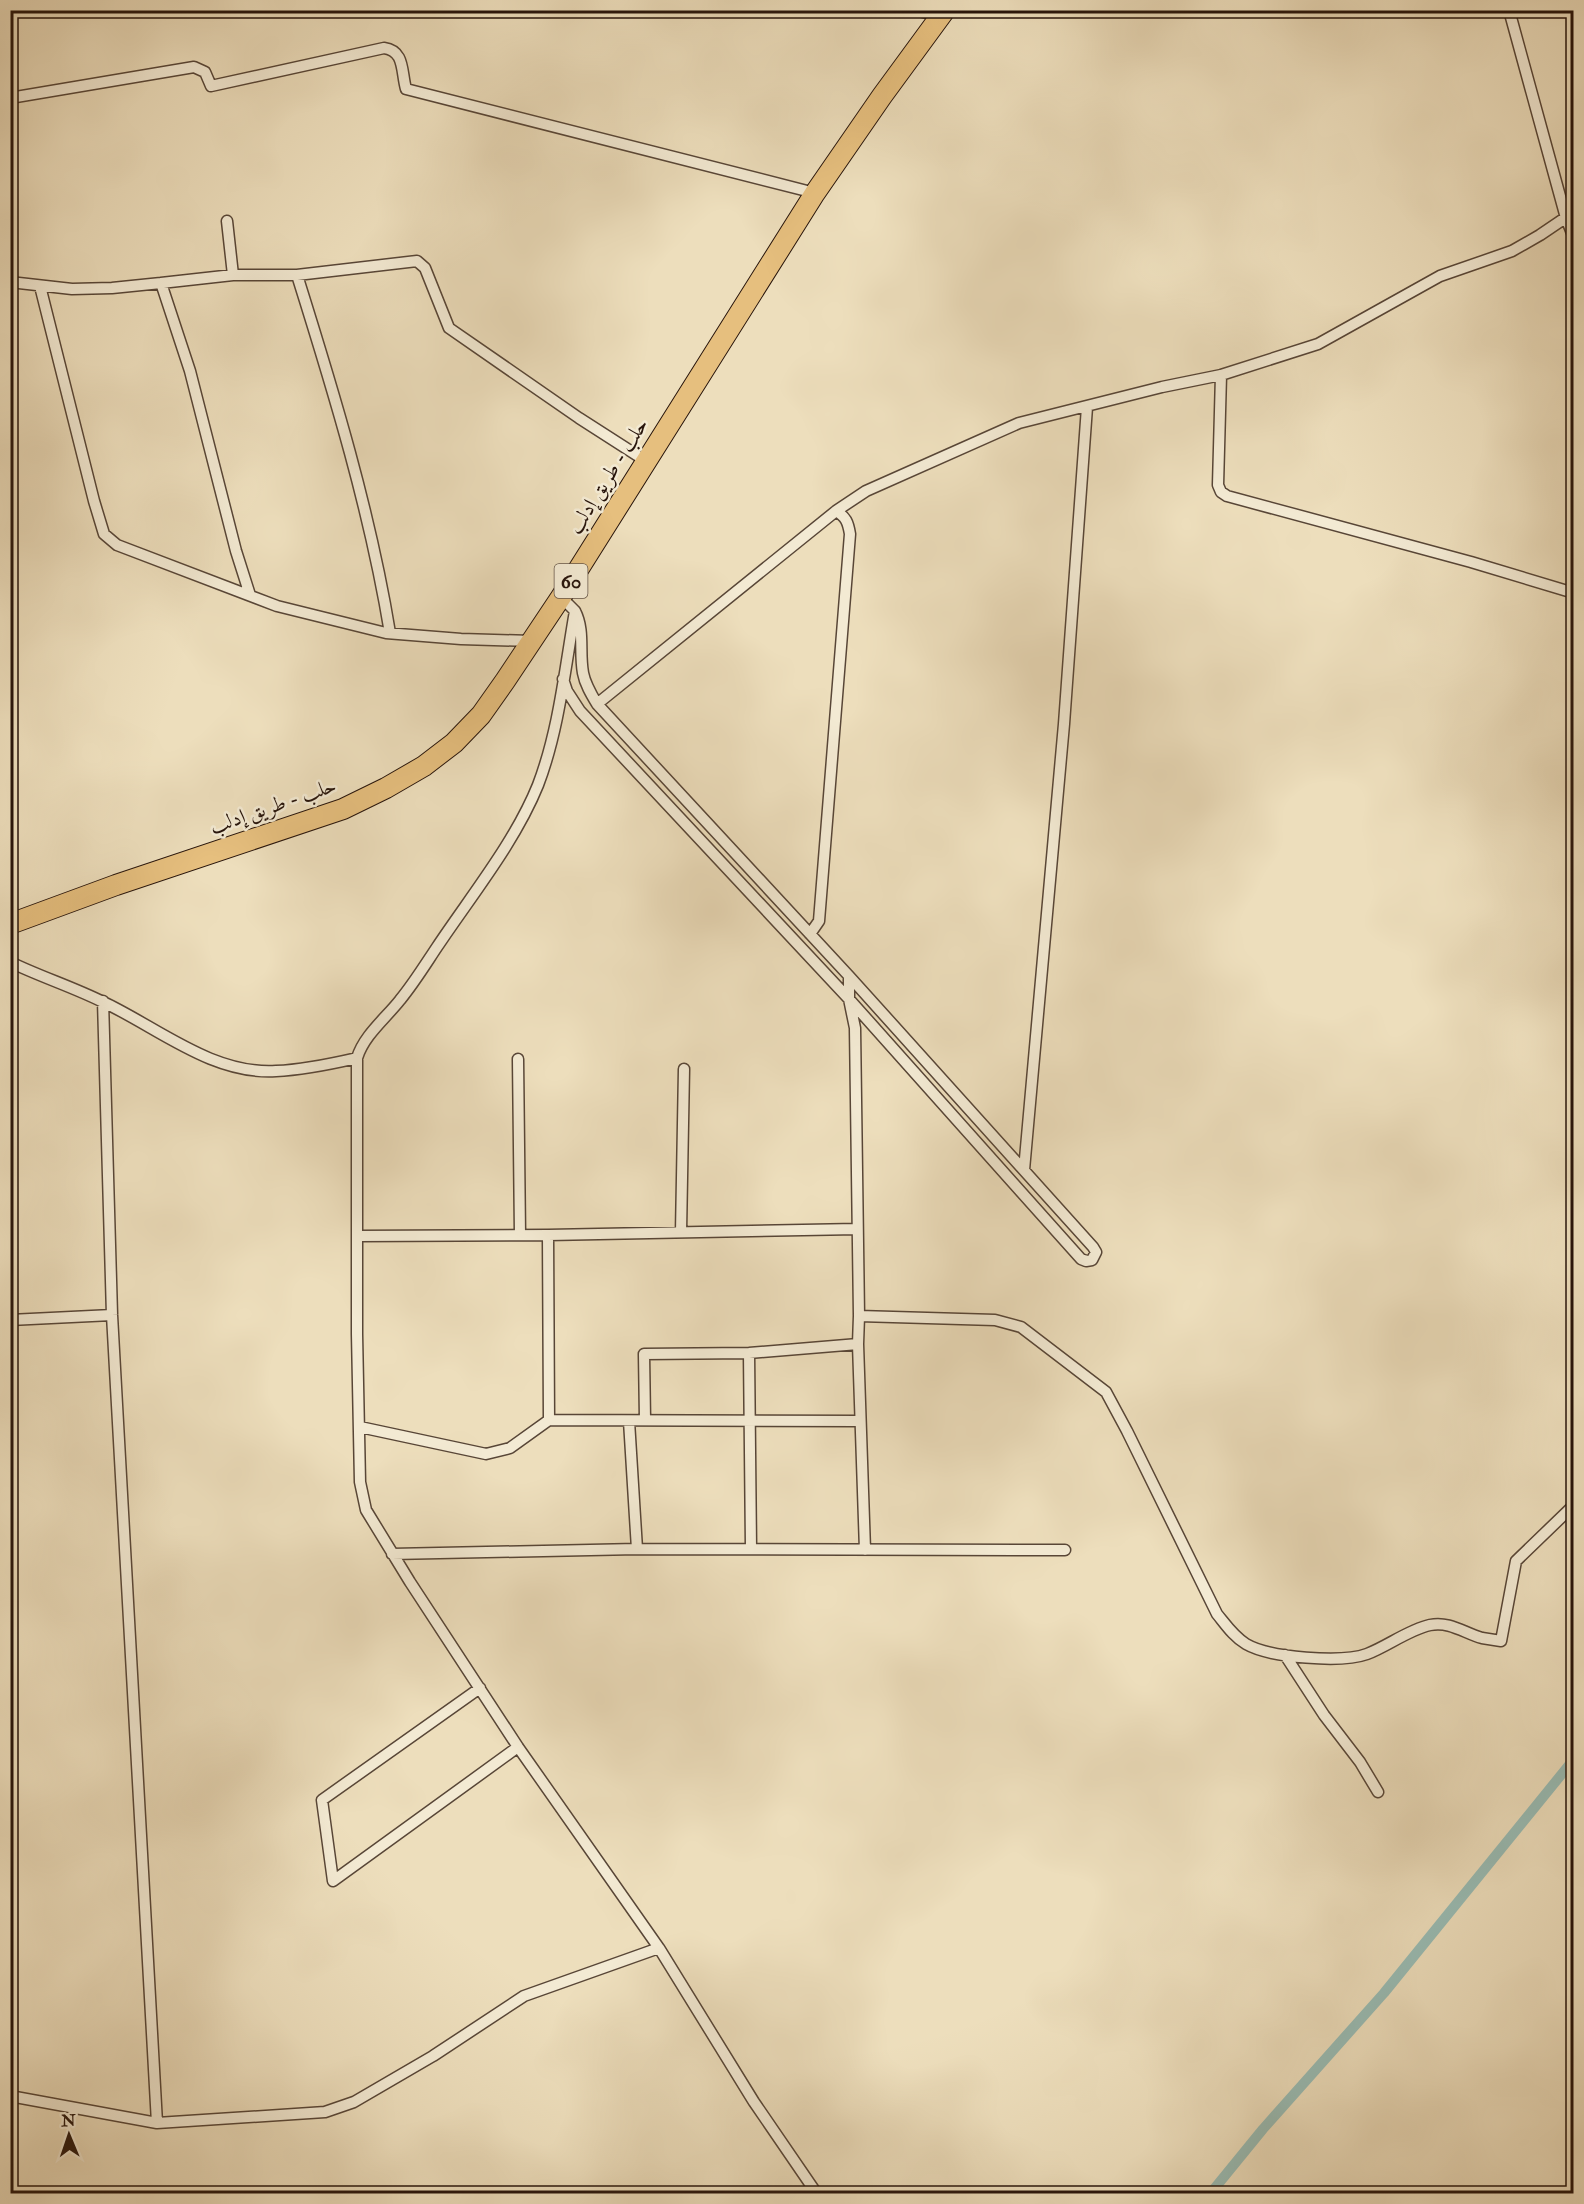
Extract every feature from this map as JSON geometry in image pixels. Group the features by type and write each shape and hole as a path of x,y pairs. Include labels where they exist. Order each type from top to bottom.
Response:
{"highway":[{"name":"حلب - طريق إدلب","path":"10,924 116,885 343,809 424,766 468,729 481,715 561,597 815,193 942,13"}],"street":[{"path":"914,10 942,13"},
{"path":"1509,10 1570,215 1574,238"},
{"path":"10,98 194,67 205,72 211,86 384,48 397,51 406,89 815,193"},
{"path":"597,704 836,511 866,490 1005,429 1162,387 1221,375 1318,344 1440,276 1512,251 1570,215"},
{"path":"227,221 233,275"},
{"path":"10,282 72,289 102,289 233,275 297,275 417,261 425,268 449,328 579,418 646,461"},
{"path":"297,275 357,477 380,569 390,633"},
{"path":"161,283 190,371 250,595"},
{"path":"40,286 94,501 104,534 117,545 277,606 390,633 461,639 532,641"},
{"path":"1221,375 1218,485 1221,492 1227,496 1472,562 1574,593"},
{"path":"1024,1170 1064,724 1087,407"},
{"path":"810,934 819,921 850,534 844,516 836,511"},
{"path":"561,597 575,611 581,622 583,671 586,685 597,704 849,976 1093,1247 1095,1255 1092,1260 1081,1259 849,999 580,711 562,680"},
{"path":"575,611 546,760 522,818 431,957 400,1000 364,1041 357,1058 357,1334 360,1482 366,1510 392,1554 518,1747 658,1948 754,2102 817,2193"},
{"path":"10,962 103,1001 195,1052 224,1063 249,1069 274,1071 357,1058"},
{"path":"849,976 849,999 855,1028 858,1344 865,1550"},
{"path":"103,1001 112,1315 157,2123"},
{"path":"518,1059 520,1235"},
{"path":"681,1232 684,1069"},
{"path":"358,1236 858,1229"},
{"path":"548,1235 549,1420"},
{"path":"10,1320 112,1315"},
{"path":"859,1316 995,1320 1021,1327 1106,1392 1217,1614 1246,1644 1268,1653 1351,1658 1368,1654 1429,1625 1447,1624 1482,1638 1500,1641 1516,1561 1574,1504"},
{"path":"645,1420 644,1354 749,1353 858,1344"},
{"path":"749,1353 751,1548"},
{"path":"360,1427 486,1454 510,1448 549,1420 860,1421"},
{"path":"629,1421 637,1549"},
{"path":"392,1554 751,1548 1065,1550"},
{"path":"1285,1655 1324,1715 1360,1762 1378,1792"},
{"path":"480,1688 322,1800 333,1881 518,1747"},
{"path":"10,2096 157,2123 325,2112 354,2102 433,2056 524,1996 658,1948"}],"waterway":[{"path":"1210,2194 1263,2129 1384,1993 1574,1759"}]}
